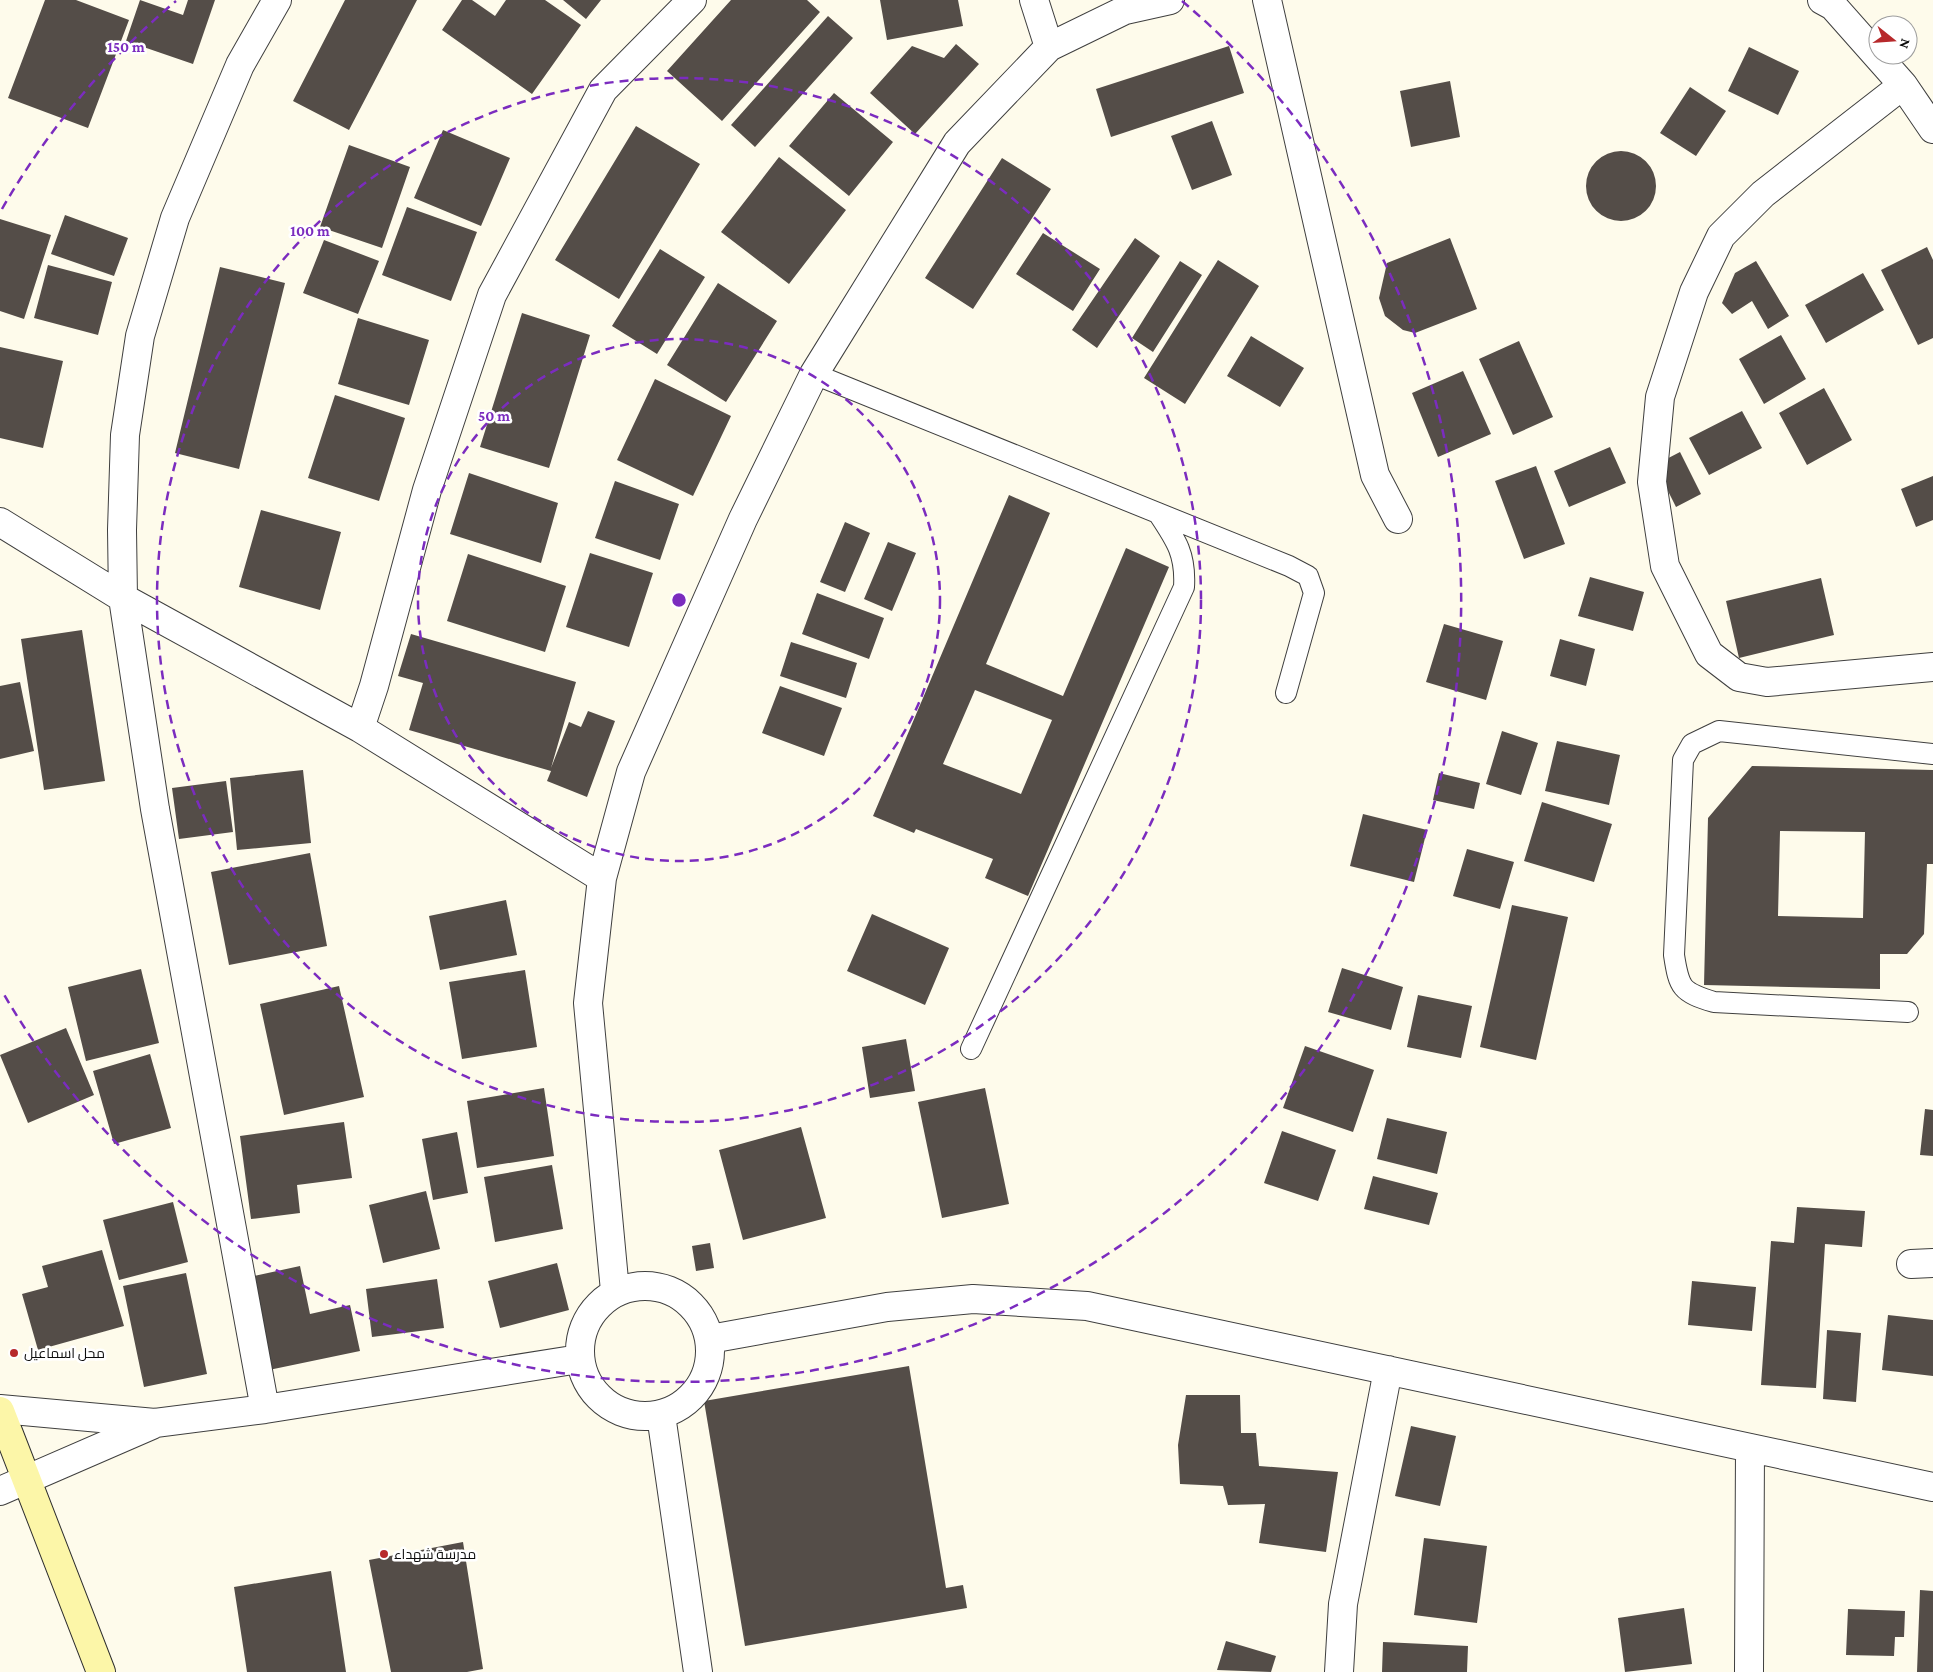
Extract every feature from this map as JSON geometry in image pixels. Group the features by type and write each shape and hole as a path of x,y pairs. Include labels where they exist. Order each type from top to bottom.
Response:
{"street":[{"path":"265,1409 155,809 123,598 122,530 125,435 140,336 175,218 240,65 277,0"},
{"path":"360,728 374,686 427,490 492,295 603,90 692,0"},
{"path":"1034,0 1049,47"},
{"path":"615,1292 588,1003 602,878 631,772 744,519 814,374 957,143 1049,47 1125,10 1170,0"},
{"path":"1267,0 1375,476 1398,519"},
{"path":"1822,0 1833,6 1904,84 1933,129"},
{"path":"1904,84 1763,194 1720,236 1694,292 1660,397 1652,482 1665,566 1709,654 1739,677 1767,682 1933,667"},
{"path":"0,522 123,598 360,728 602,878"},
{"path":"655,1285 691,1304 710,1339 708,1372 690,1400 661,1415 624,1414 594,1393 579,1359 586,1320 615,1292 655,1285"},
{"path":"710,1339 887,1307 973,1299 1087,1306 1933,1487"},
{"path":"101,1672 0,1410 155,1424 265,1409 579,1359"},
{"path":"1339,1672 1343,1604 1388,1370"},
{"path":"661,1415 698,1672"},
{"path":"0,1490 155,1424"},
{"path":"1749,1672 1750,1448"}],"lane":[{"path":"814,374 1289,566 1308,576 1314,593 1286,693"},
{"path":"971,1050 1184,588 1185,569 1179,544 1158,513"},
{"path":"1908,1012 1714,1002 1690,995 1677,978 1674,955 1683,760 1692,744 1719,731 1933,754"}],"building":[{"path":"45,0 76,0 129,20 88,128 8,98"},
{"path":"140,0 183,15 188,0 215,0 193,64 126,41"},
{"path":"345,0 417,0 349,130 293,101"},
{"path":"462,0 472,0 495,16 506,0 545,0 581,25 532,94 442,30"},
{"path":"563,0 601,0 586,19"},
{"path":"731,0 807,0 820,12 722,121 667,71"},
{"path":"880,0 958,0 963,26 887,40"},
{"path":"828,16 853,38 755,147 731,125"},
{"path":"956,44 979,64 915,134 870,93 912,46 944,58"},
{"path":"1229,46 1244,93 1111,137 1096,89"},
{"path":"1749,47 1799,71 1778,115 1728,91"},
{"path":"1450,81 1460,137 1411,147 1400,91"},
{"path":"1690,87 1726,111 1696,156 1660,133"},
{"path":"834,93 893,142 849,196 789,146"},
{"path":"1212,121 1232,175 1192,190 1171,136"},
{"path":"636,126 700,164 619,299 555,260"},
{"path":"443,130 510,158 481,226 414,198"},
{"path":"349,145 410,167 382,248 320,227"},
{"path":"1621,151 1634,154 1646,161 1653,173 1656,186 1653,199 1646,211 1634,218 1621,221 1608,218 1596,211 1589,199 1586,186 1589,173 1596,161 1608,154"},
{"path":"779,157 846,210 789,284 721,232"},
{"path":"1002,158 1051,189 973,309 925,278"},
{"path":"407,207 477,232 451,301 382,275"},
{"path":"65,215 128,238 114,276 51,254"},
{"path":"0,219 51,235 24,319 0,311"},
{"path":"1043,233 1100,269 1073,311 1016,274"},
{"path":"1135,238 1160,256 1097,348 1072,330"},
{"path":"1450,238 1477,309 1415,333 1403,330 1385,316 1379,298 1387,263"},
{"path":"324,240 379,261 358,314 303,293"},
{"path":"1927,247 1933,260 1933,338 1918,345 1881,270"},
{"path":"660,249 705,277 657,354 612,326"},
{"path":"1218,260 1259,286 1185,404 1144,378"},
{"path":"1180,261 1202,275 1153,352 1132,338"},
{"path":"1756,261 1789,316 1768,329 1752,301 1732,314 1722,303 1735,273"},
{"path":"48,265 112,282 98,335 34,318"},
{"path":"220,267 285,283 239,469 175,453"},
{"path":"1863,273 1884,310 1826,343 1805,305"},
{"path":"718,283 777,321 726,402 667,365"},
{"path":"522,313 590,335 549,468 480,447"},
{"path":"358,318 429,340 409,405 338,384"},
{"path":"1781,335 1806,379 1764,404 1739,359"},
{"path":"1251,336 1304,368 1280,407 1227,376"},
{"path":"1519,341 1553,417 1513,435 1479,359"},
{"path":"0,347 63,361 43,448 0,438"},
{"path":"1463,371 1491,434 1438,457 1412,393"},
{"path":"655,379 731,416 693,496 617,460"},
{"path":"1824,388 1852,440 1807,465 1779,413"},
{"path":"335,395 405,418 379,501 308,478"},
{"path":"1742,411 1762,448 1709,475 1689,438"},
{"path":"1610,447 1626,483 1569,507 1554,471"},
{"path":"1680,452 1701,494 1676,507 1655,465"},
{"path":"1536,466 1565,544 1524,559 1495,481"},
{"path":"469,473 558,503 541,563 450,534"},
{"path":"1933,476 1933,520 1916,527 1901,489"},
{"path":"615,481 679,504 660,560 595,538"},
{"path":"1009,495 1050,513 986,664 1063,696 1126,548 1169,567 1028,896 985,878 993,859 916,829 914,833 873,816","holes":["975,690 1052,720 1021,794 943,764"]},
{"path":"261,510 341,532 320,610 239,587"},
{"path":"845,522 870,533 845,592 820,582"},
{"path":"888,542 916,553 892,611 864,599"},
{"path":"590,553 653,573 629,647 566,627"},
{"path":"468,554 566,586 545,652 447,621"},
{"path":"1590,577 1644,592 1633,631 1578,616"},
{"path":"1821,578 1834,635 1739,658 1726,601"},
{"path":"817,593 884,618 869,659 802,634"},
{"path":"1444,624 1503,641 1486,700 1426,682"},
{"path":"82,630 105,781 44,790 21,639"},
{"path":"411,634 576,682 551,768 569,722 581,727 588,711 615,721 587,797 547,781 551,771 409,730 423,683 398,676"},
{"path":"1560,639 1595,649 1586,686 1550,676"},
{"path":"791,642 857,663 846,698 780,676"},
{"path":"20,682 34,751 0,759 0,686"},
{"path":"780,686 842,708 824,756 762,733"},
{"path":"1502,731 1538,743 1521,795 1486,784"},
{"path":"1557,741 1620,755 1609,805 1545,791"},
{"path":"1752,766 1933,770 1933,864 1927,864 1924,934 1907,954 1880,954 1880,989 1704,985 1708,818","holes":["1780,831 1865,832 1863,918 1778,916"]},
{"path":"303,770 311,843 237,850 230,778"},
{"path":"1439,773 1480,783 1474,809 1433,800"},
{"path":"226,781 233,832 179,839 172,788"},
{"path":"1542,802 1612,824 1594,882 1524,861"},
{"path":"1363,814 1427,830 1414,882 1350,866"},
{"path":"1467,849 1514,862 1500,909 1453,896"},
{"path":"310,853 327,946 229,965 211,872"},
{"path":"506,900 517,955 440,970 429,916"},
{"path":"1512,905 1568,917 1536,1060 1480,1047"},
{"path":"872,914 949,948 925,1005 847,971"},
{"path":"1342,968 1403,987 1391,1030 1328,1012"},
{"path":"141,969 159,1043 86,1061 68,987"},
{"path":"525,970 537,1047 462,1059 449,982"},
{"path":"339,986 364,1097 284,1115 260,1004"},
{"path":"1418,995 1472,1006 1461,1058 1407,1047"},
{"path":"66,1028 94,1095 28,1123 0,1055"},
{"path":"906,1039 915,1091 870,1098 862,1047"},
{"path":"1305,1046 1374,1070 1353,1132 1283,1108"},
{"path":"150,1054 171,1128 114,1144 93,1071"},
{"path":"544,1088 554,1156 477,1168 467,1101"},
{"path":"985,1088 1009,1204 942,1218 918,1102"},
{"path":"1925,1109 1933,1110 1933,1156 1920,1155"},
{"path":"1387,1118 1447,1132 1437,1174 1377,1159"},
{"path":"344,1122 352,1178 297,1185 300,1213 251,1219 240,1136"},
{"path":"801,1127 826,1218 743,1240 719,1150"},
{"path":"1282,1131 1336,1150 1318,1201 1264,1183"},
{"path":"457,1132 468,1193 433,1200 422,1139"},
{"path":"552,1165 563,1229 495,1242 484,1177"},
{"path":"1373,1176 1438,1193 1429,1225 1364,1209"},
{"path":"426,1191 440,1249 383,1263 369,1205"},
{"path":"173,1202 188,1262 119,1280 103,1220"},
{"path":"1797,1207 1865,1211 1862,1247 1825,1244 1816,1388 1761,1385 1771,1241 1794,1243"},
{"path":"710,1243 714,1268 696,1271 692,1246"},
{"path":"102,1250 124,1326 38,1350 22,1294 48,1287 42,1266"},
{"path":"557,1263 569,1310 500,1328 488,1281"},
{"path":"300,1266 310,1314 350,1305 360,1351 264,1371 245,1278"},
{"path":"186,1273 207,1374 144,1387 123,1286"},
{"path":"437,1279 444,1328 372,1337 366,1289"},
{"path":"1692,1281 1756,1287 1752,1331 1688,1325"},
{"path":"1888,1315 1933,1320 1933,1376 1882,1370"},
{"path":"1827,1330 1861,1333 1856,1402 1823,1399"},
{"path":"909,1366 946,1588 963,1585 967,1608 745,1646 704,1401"},
{"path":"1186,1395 1240,1395 1241,1433 1256,1433 1259,1466 1338,1472 1326,1552 1259,1543 1265,1504 1228,1505 1223,1486 1180,1484 1178,1445"},
{"path":"1411,1426 1456,1436 1440,1506 1395,1496"},
{"path":"1424,1538 1487,1546 1477,1623 1414,1615"},
{"path":"463,1542 483,1669 467,1672 391,1672 369,1560"},
{"path":"331,1571 346,1672 247,1672 234,1587"},
{"path":"1920,1590 1933,1591 1933,1672 1917,1672"},
{"path":"1684,1608 1692,1664 1625,1672 1618,1618"},
{"path":"1848,1609 1905,1611 1904,1637 1895,1637 1894,1656 1846,1655"},
{"path":"1226,1641 1276,1656 1271,1672 1217,1670"},
{"path":"1383,1642 1468,1646 1467,1672 1382,1672"}],"place":[{"name":"محل اسماعيل","path":"14,1353"},
{"name":"مدرسة شهداء","path":"384,1554"}]}
